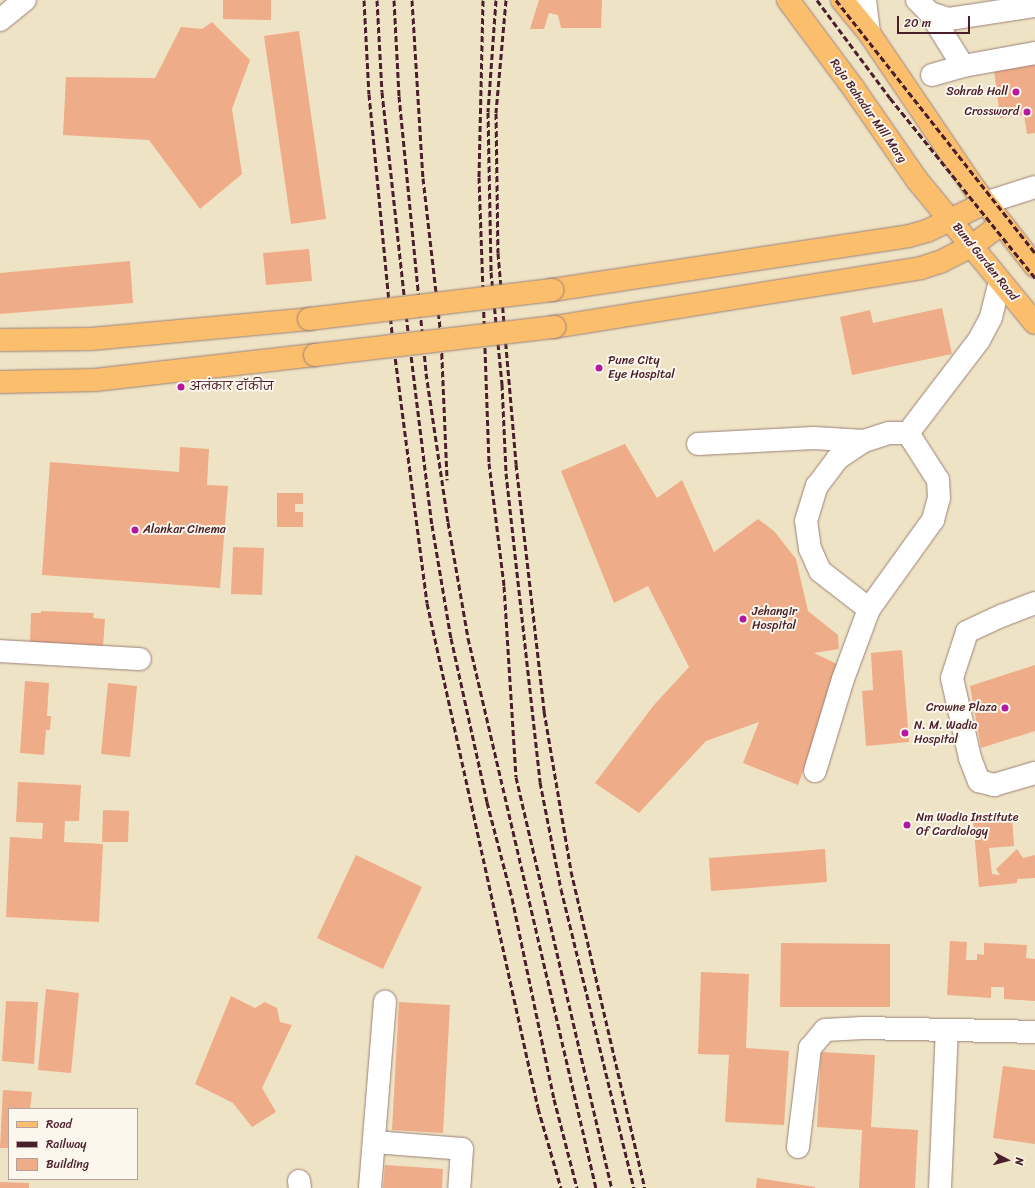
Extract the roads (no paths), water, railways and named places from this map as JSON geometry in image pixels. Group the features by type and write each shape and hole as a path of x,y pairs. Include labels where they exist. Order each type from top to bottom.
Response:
{"main road":[{"name":"Raja Bahadur Mill Marg","path":"788,0 854,89 917,180 951,220"},
{"path":"842,0 869,34 985,203 1035,266"},
{"path":"0,340 91,339 308,319 552,290 909,236 951,220 985,203"},
{"name":"Bund Garden Road","path":"951,220 1000,282 1035,323"},
{"path":"0,382 96,380 554,327 921,268 940,262 972,246 1001,224"}],"street":[{"path":"0,20 25,0"},
{"path":"865,0 869,34"},
{"path":"924,6 949,19 1035,6"},
{"path":"924,6 963,66"},
{"path":"932,75 963,66 1035,53"},
{"path":"985,203 1035,187"},
{"path":"908,433 979,340 991,317 1000,282"},
{"path":"869,609 820,571 810,549 806,521 817,486 837,459 864,441 889,433 908,433"},
{"path":"814,771 843,679 869,609 933,520 939,498 938,480 908,433"},
{"path":"698,444 814,438 864,441"},
{"path":"1035,603 1003,615 967,632 952,678 970,758 979,781 994,785 1035,773"},
{"path":"0,652 140,658"},
{"path":"370,1188 385,1002"},
{"path":"798,1147 810,1048 825,1030 862,1028 1035,1032"},
{"path":"940,1188 947,1030"},
{"path":"374,1142 462,1149 459,1188"}],"railway":[{"path":"364,0 369,94 393,341 427,603 538,1108 561,1188"},
{"path":"377,0 382,92 409,339 432,525 451,638 487,802 512,898 554,1099 577,1188"},
{"path":"394,0 399,96 426,373 448,522 468,638 596,1188"},
{"path":"412,0 423,178 441,335 447,480"},
{"path":"483,0 479,177 489,463 504,586 516,777 612,1188"},
{"path":"496,0 488,112 491,272 502,384 506,473 540,782 561,889 634,1188"},
{"path":"506,0 496,113 498,253 516,464 544,711 571,871 645,1188"},
{"path":"817,0 890,98 1035,278"},
{"path":"836,0 1035,253"}],"place":[{"name":"Sohrab Hall","path":"1016,92"},
{"name":"Crossword","path":"1027,112"},
{"name":"Pune City Eye Hospital","path":"599,368"},
{"name":"अलंकार टॉकीज","path":"181,387"},
{"name":"Alankar Cinema","path":"135,530"},
{"name":"Jehangir Hospital","path":"743,619"},
{"name":"Crowne Plaza","path":"1005,708"},
{"name":"N. M. Wadia Hospital","path":"905,733"},
{"name":"Nm Wadia Institute Of Cardiology","path":"907,825"}]}
